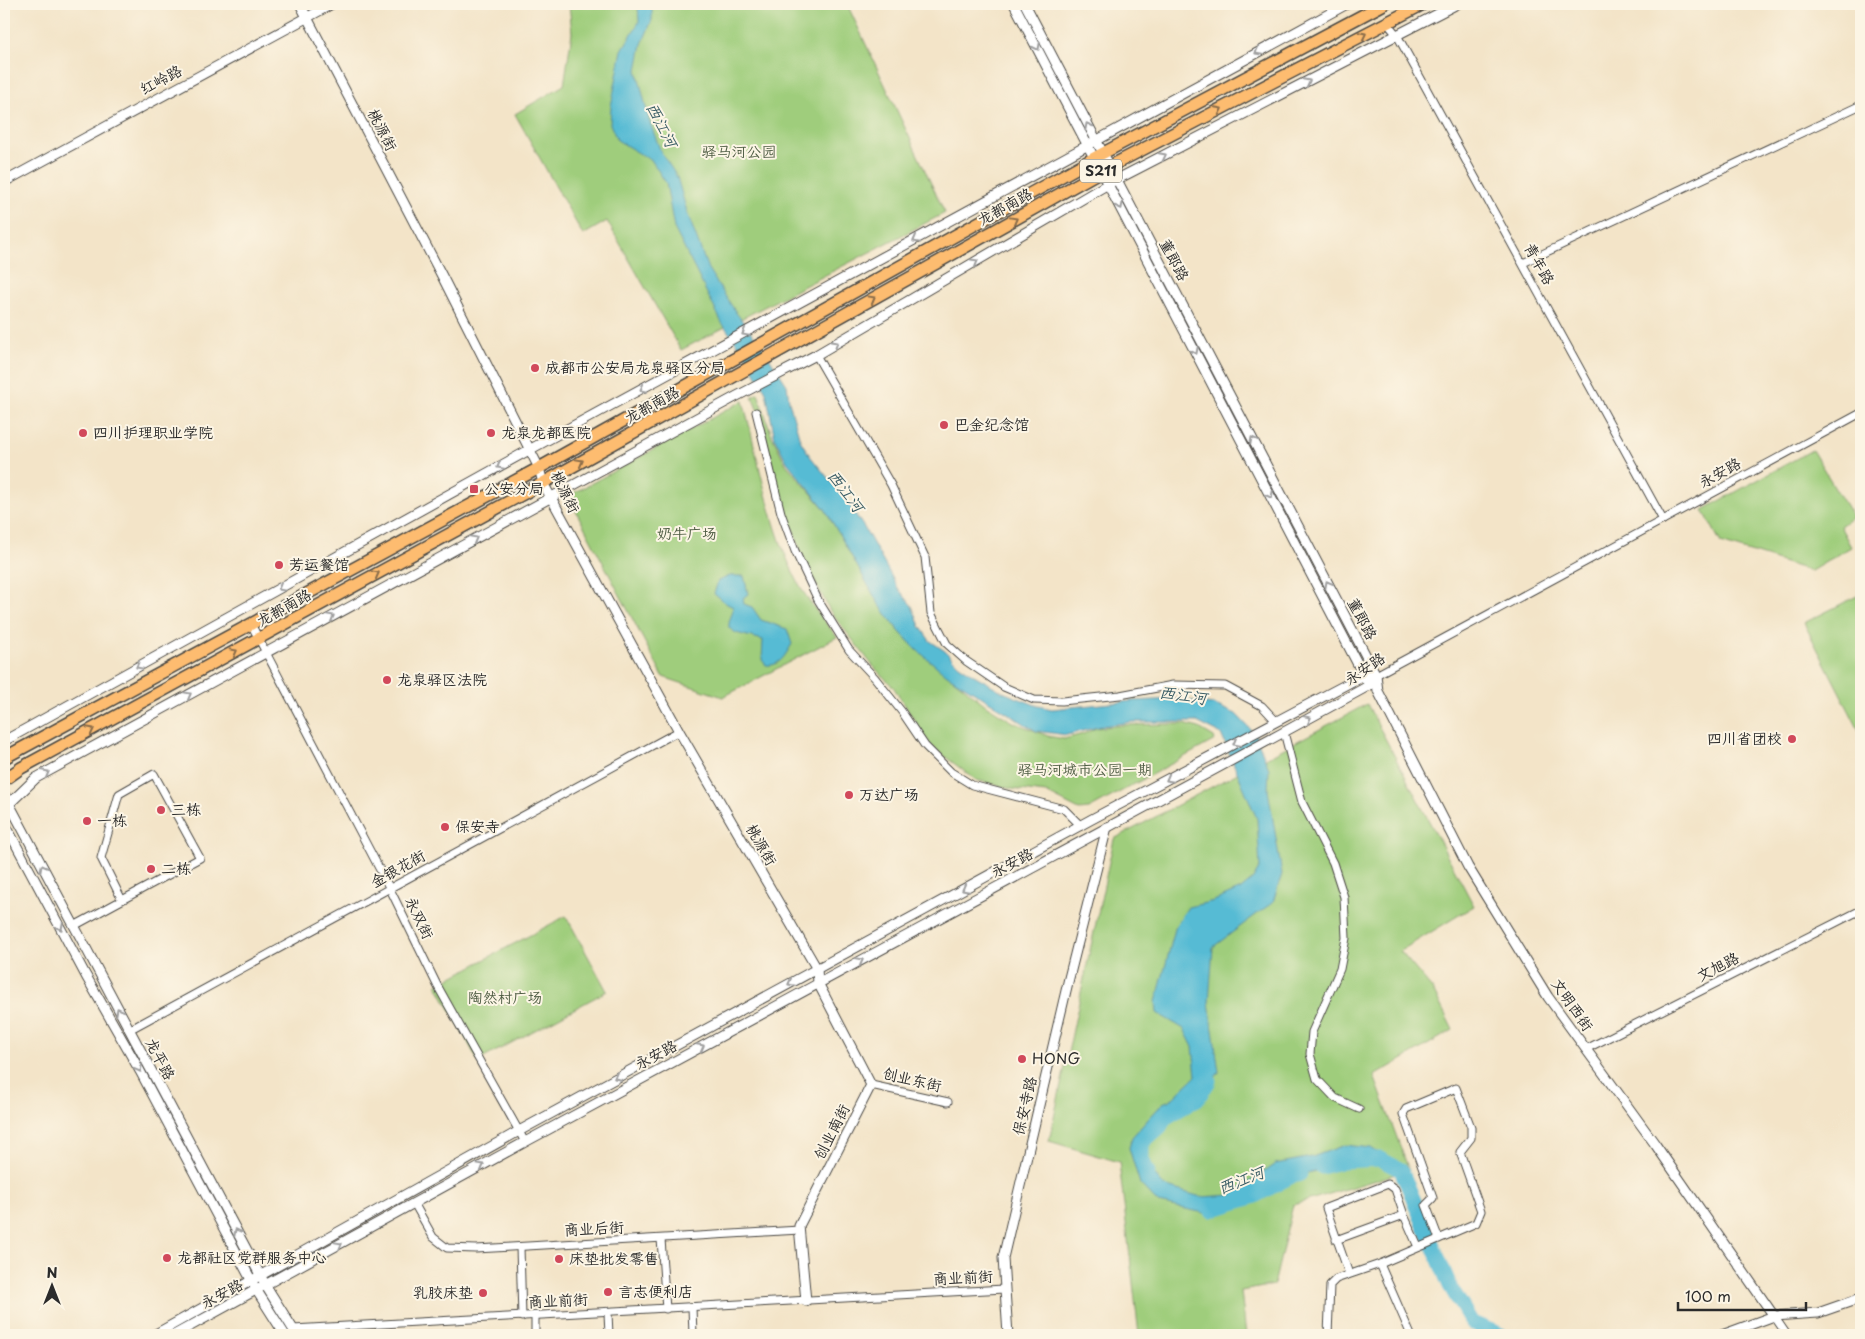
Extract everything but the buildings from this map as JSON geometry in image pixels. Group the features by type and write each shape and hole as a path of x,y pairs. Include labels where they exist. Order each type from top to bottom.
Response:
{"main road":[{"name":"龙都南路","path":"4,758 538,468 1098,156 1384,4"},
{"name":"龙都南路","path":"4,780 20,768 543,483 1106,169 1423,4"}],"street":[{"name":"桃源街","path":"300,4 442,276 538,468 543,483 679,731 817,969 818,983"},
{"name":"红岭路","path":"4,182 332,4"},
{"name":"董郞路","path":"1014,4 1092,143"},
{"name":"董郞路","path":"1025,4 1098,156 1376,675 1378,691"},
{"path":"4,741 529,450 1347,4"},
{"path":"9,804 36,778 792,366 816,355 1113,182 1457,4"},
{"name":"青年路","path":"1387,23 1397,35 1663,520"},
{"path":"1523,263 1861,105"},
{"name":"董郞路","path":"1113,182 1364,675 1370,685 1378,691"},
{"path":"816,355 891,485 925,557 931,613 947,644 966,661 1004,687 1034,700 1062,701 1173,685 1225,686 1262,706 1276,721"},
{"path":"756,412 781,513 818,600 849,650 875,678 902,712 925,746 951,772 972,785 1064,809 1081,826"},
{"name":"永安路","path":"174,1335 257,1291 414,1202 818,983 1107,827 1139,812 1370,685 1376,675 1861,413"},
{"name":"永双街","path":"250,624 390,889 437,985 525,1142"},
{"path":"154,1335 519,1131 1081,826 1364,675 1376,675"},
{"name":"文明西街","path":"1378,691 1477,882 1548,996 1655,1144 1774,1316"},
{"name":"金银花街","path":"129,1030 679,731"},
{"path":"1284,732 1302,802 1333,862 1344,897 1346,938 1340,968 1312,1032 1310,1054 1317,1079 1335,1098 1358,1109"},
{"path":"74,926 200,858 154,774 118,794 101,858 122,900"},
{"name":"龙平路","path":"4,794 266,1286 294,1332"},
{"name":"龙平路","path":"4,822 257,1291 285,1335"},
{"name":"保安寺路","path":"1008,1335 1004,1289 1004,1258 1069,978 1107,827"},
{"name":"文旭路","path":"1586,1049 1861,910"},
{"path":"818,983 871,1085"},
{"name":"创业东街","path":"871,1085 948,1102"},
{"name":"创业南街","path":"806,1301 800,1226 871,1085"},
{"path":"1328,1335 1330,1285 1336,1279 1380,1264 1476,1223 1480,1211 1460,1152 1471,1138 1471,1127 1456,1088 1406,1109 1403,1114 1433,1198 1426,1205 1438,1239"},
{"path":"1349,1274 1326,1208 1388,1184 1395,1189 1418,1247"},
{"name":"商业后街","path":"414,1202 433,1237 447,1248 520,1247 800,1230"},
{"path":"1336,1240 1404,1215"},
{"path":"661,1238 666,1309"},
{"path":"520,1247 522,1317"},
{"path":"1380,1264 1411,1335"},
{"name":"商业前街","path":"294,1332 1004,1289"},
{"path":"1722,1335 1774,1316 1818,1313 1861,1298"},
{"path":"692,1307 693,1335"},
{"path":"608,1313 609,1335"},
{"path":"535,1316 536,1335"},
{"path":"1774,1316 1787,1335"}],"green space":[{"name":"驿马河公园","path":"569,4 847,4 945,213 681,350 607,221 583,235 515,114 564,85 572,33"},
{"name":"驿马河城市公园一期","path":"758,393 772,436 786,464 825,509 878,602 899,631 917,650 987,706 1013,722 1048,736 1064,739 1096,728 1123,725 1184,724 1199,728 1214,737 1215,740 1089,809 1079,810 1046,793 1012,789 976,780 931,746 894,688 873,666 830,611 803,558 774,474 763,423 752,397"},
{"name":"奶牛广场","path":"743,401 766,495 780,541 807,598 837,637 723,697 663,677 568,496"},
{"path":"1812,450 1853,517 1840,526 1851,547 1811,571 1721,543 1703,510"},
{"path":"1861,594 1861,734 1804,623"},
{"path":"1367,704 1474,906 1400,951 1433,990 1453,1030 1374,1076 1409,1170 1293,1205 1274,1285 1241,1291 1246,1335 1139,1335 1119,1162 1049,1141 1114,839"},
{"name":"陶然村广场","path":"566,916 607,991 478,1061 437,985"}],"water":[{"path":"638,4 652,4 652,20 642,44 637,70 649,120 661,152 677,177 688,215 708,269 787,385 789,401 800,440 810,456 846,500 865,529 898,588 912,606 920,626 930,641 974,675 1005,693 1038,706 1052,709 1131,701 1178,699 1213,704 1236,714 1255,734 1269,769 1268,790 1282,874 1273,902 1213,947 1209,1002 1219,1072 1204,1094 1173,1111 1157,1134 1140,1152 1149,1168 1164,1186 1201,1197 1231,1195 1275,1164 1312,1157 1345,1145 1371,1148 1386,1158 1348,1157 1332,1168 1297,1175 1209,1214 1158,1203 1140,1184 1129,1148 1132,1137 1163,1103 1172,1099 1196,1076 1193,1047 1184,1029 1157,1013 1156,1002 1176,925 1188,907 1214,901 1241,889 1253,879 1260,867 1257,819 1221,734 1197,722 1132,722 1102,726 1067,735 1036,731 947,675 917,650 899,631 878,603 825,509 787,462 775,439 766,392 745,355 722,323 674,228 666,183 652,161 617,140 610,124 611,106 622,50 639,22"},
{"path":"730,576 744,576 748,594 743,598 744,604 752,607 761,620 787,629 792,644 779,662 766,665 762,660 763,640 736,633 729,628 733,607 714,594 718,581"}],"waterway":[{"name":"西江河","path":"1148,1173 1142,1159 1142,1143 1160,1127 1165,1118 1197,1099 1209,1081"},
{"name":"西江河","path":"1322,1167 1343,1161 1380,1159 1401,1170 1450,1286 1472,1323 1501,1335"},
{"name":"西江河","path":"1211,1210 1255,1196 1290,1177 1300,1174"}],"place":[{"name":"成都市公安局龙泉驿区分局","path":"535,368"},
{"name":"巴金纪念馆","path":"944,425"},
{"name":"四川护理职业学院","path":"83,433"},
{"name":"龙泉龙都医院","path":"491,433"},
{"name":"公安分局","path":"474,489"},
{"name":"芳运餐馆","path":"279,565"},
{"name":"龙泉驿区法院","path":"387,680"},
{"name":"四川省团校","path":"1792,739"},
{"name":"万达广场","path":"849,795"},
{"name":"三栋","path":"161,810"},
{"name":"一栋","path":"87,821"},
{"name":"保安寺","path":"445,827"},
{"name":"二栋","path":"151,869"},
{"name":"HONG","path":"1022,1059"},
{"name":"龙都社区党群服务中心","path":"167,1258"},
{"name":"床垫批发零售","path":"559,1259"},
{"name":"言志便利店","path":"608,1292"},
{"name":"乳胶床垫","path":"483,1293"}]}
